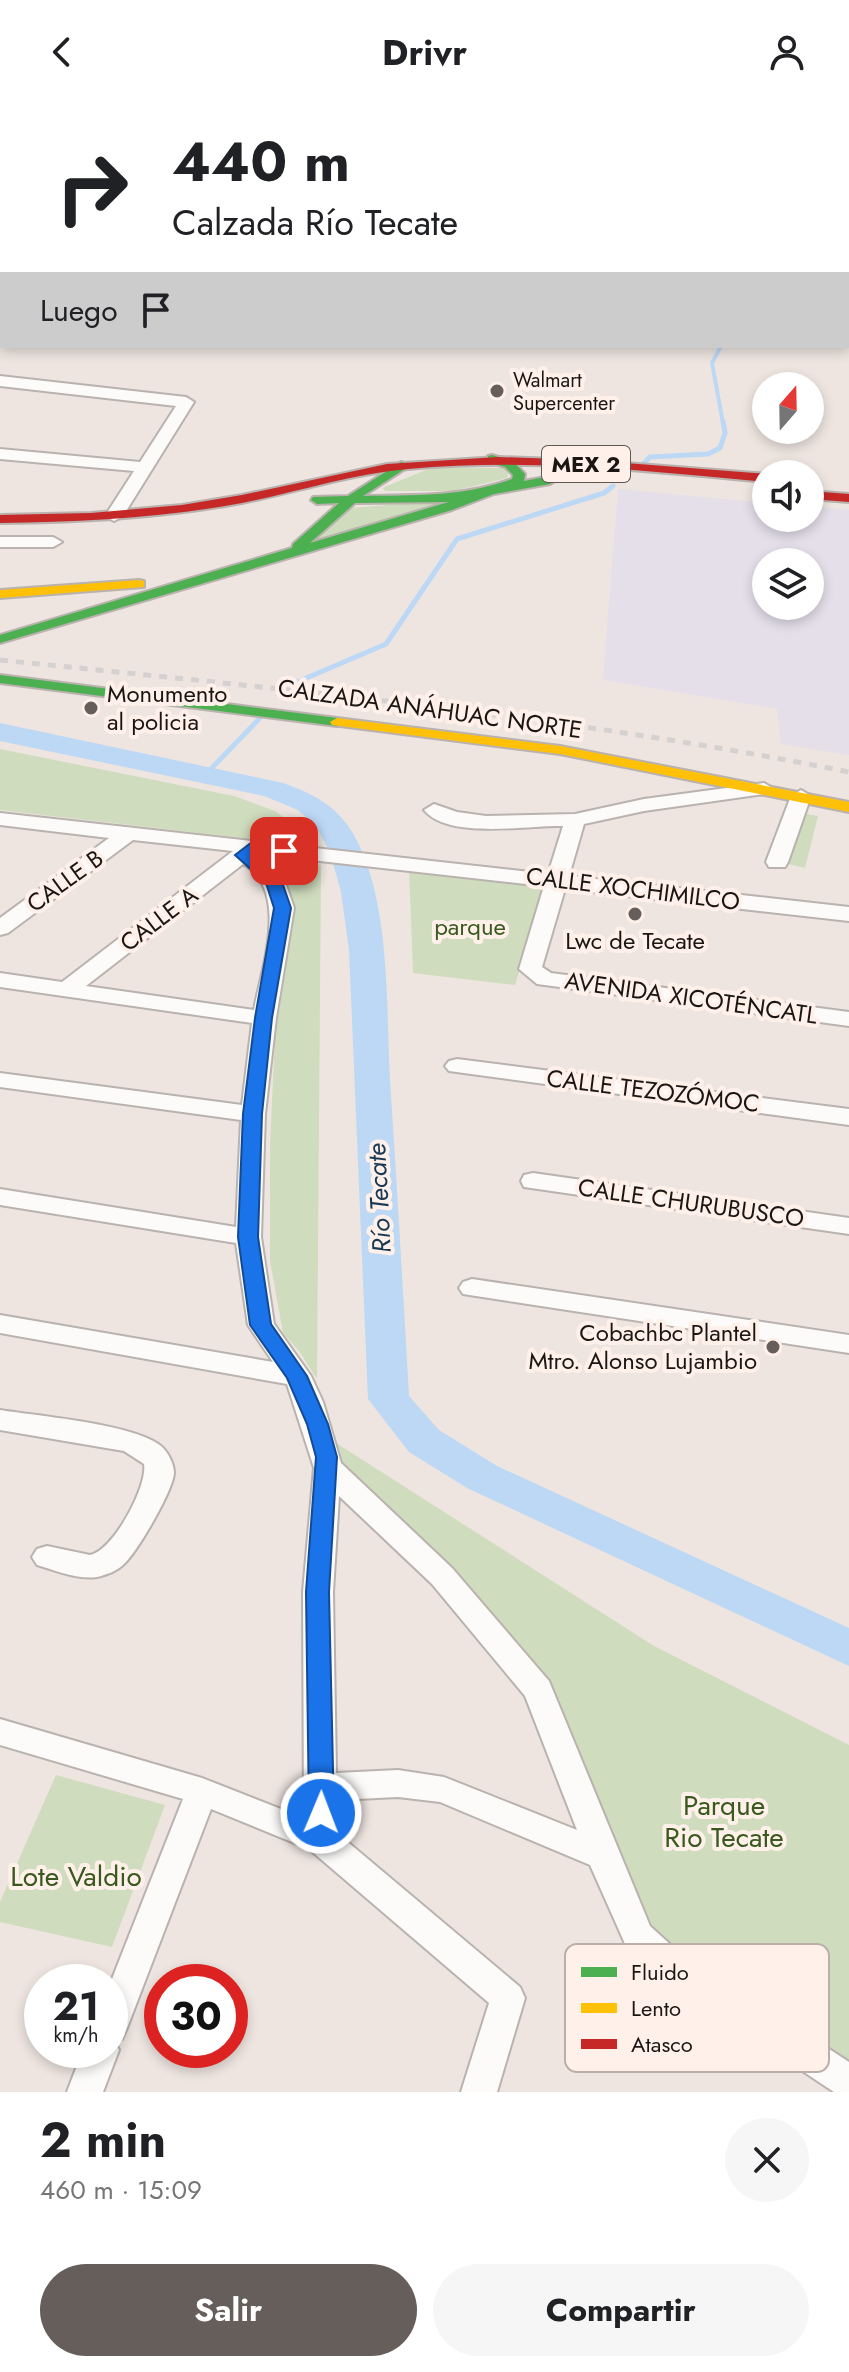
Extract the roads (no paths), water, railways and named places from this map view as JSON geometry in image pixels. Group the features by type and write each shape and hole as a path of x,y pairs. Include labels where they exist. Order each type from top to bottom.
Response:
{"main road":[{"path":"430,443 429,452 435,457 465,460"},
{"path":"547,462 569,457 590,445"},
{"path":"0,637 296,549 331,542 511,486 518,481 519,474 509,464 492,459"},
{"name":"MEX 2","path":"0,519 158,513 246,498 354,472 465,460 547,462 752,477"},
{"path":"296,549 352,499 405,465"},
{"name":"MEX 2","path":"246,498 453,498 511,486 595,477 752,490"},
{"path":"824,483 849,485"},
{"path":"824,496 849,498"},
{"path":"0,594 191,581"},
{"path":"0,637 123,586"},
{"name":"CALZADA ANÁHUAC NORTE","path":"0,679 489,739 849,807"}],"street":[{"path":"0,381 186,402 114,516"},
{"path":"0,454 143,467"},
{"path":"0,542 53,542"},
{"path":"434,810 447,817 477,822 574,822 644,805 766,789"},
{"path":"777,862 801,796"},
{"name":"CALLE XOCHIMILCO","path":"0,819 129,833 248,851 556,879 849,914"},
{"path":"556,879 574,822"},
{"name":"CALLE B","path":"0,928 129,833"},
{"path":"248,851 274,882 283,908 264,1018 253,1114 248,1237 261,1325 297,1376 317,1424 328,1468 318,1592 321,1839"},
{"name":"CALLE A","path":"66,990 248,851"},
{"name":"AVENIDA XICOTÉNCATL","path":"556,879 529,965 533,974 545,979 849,1019"},
{"path":"0,980 264,1018"},
{"name":"CALLE TEZOZÓMOC","path":"457,1066 849,1117"},
{"path":"0,1080 253,1114"},
{"name":"CALLE CHURUBUSCO","path":"533,1181 849,1226"},
{"path":"0,1197 248,1237"},
{"path":"472,1288 849,1344"},
{"path":"0,1324 297,1376"},
{"path":"0,1420 128,1442 147,1449 161,1467 159,1478 119,1554 100,1565 89,1566 47,1557"},
{"path":"328,1468 442,1576 538,1690 602,1855 638,1936 646,1944"},
{"path":"0,1732 202,1791 321,1839 508,1998 479,2092"},
{"path":"322,1788 383,1782 419,1783 444,1790 602,1855"},
{"path":"128,1982 202,1791"},
{"path":"85,2092 94,2068"},
{"path":"829,2069 849,2082"}],"waterway":[{"path":"720,348 712,363 723,423"},
{"path":"644,463 650,457 708,454 720,448 725,433 723,421"},
{"path":"297,682 386,644 457,539 604,493 613,486"},
{"path":"207,773 259,719"},
{"name":"Río Tecate","path":"0,732 272,789 309,803 327,818 353,872 366,950 389,1399 424,1441 482,1477 849,1648"}],"railway":[{"path":"0,660 426,706 638,735 849,772"}],"place":[{"name":"Walmart Supercenter","path":"497,391"},
{"name":"Monumento al policia","path":"91,708"},
{"name":"Lwc de Tecate","path":"635,914"},
{"name":"Cobachbc Plantel Mtro. Alonso Lujambio","path":"773,1347"}],"park label":[{"name":"parque","path":"470,927"},
{"name":"Parque Rio Tecate","path":"724,1821"},
{"name":"Lote Valdio","path":"76,1876"}]}
